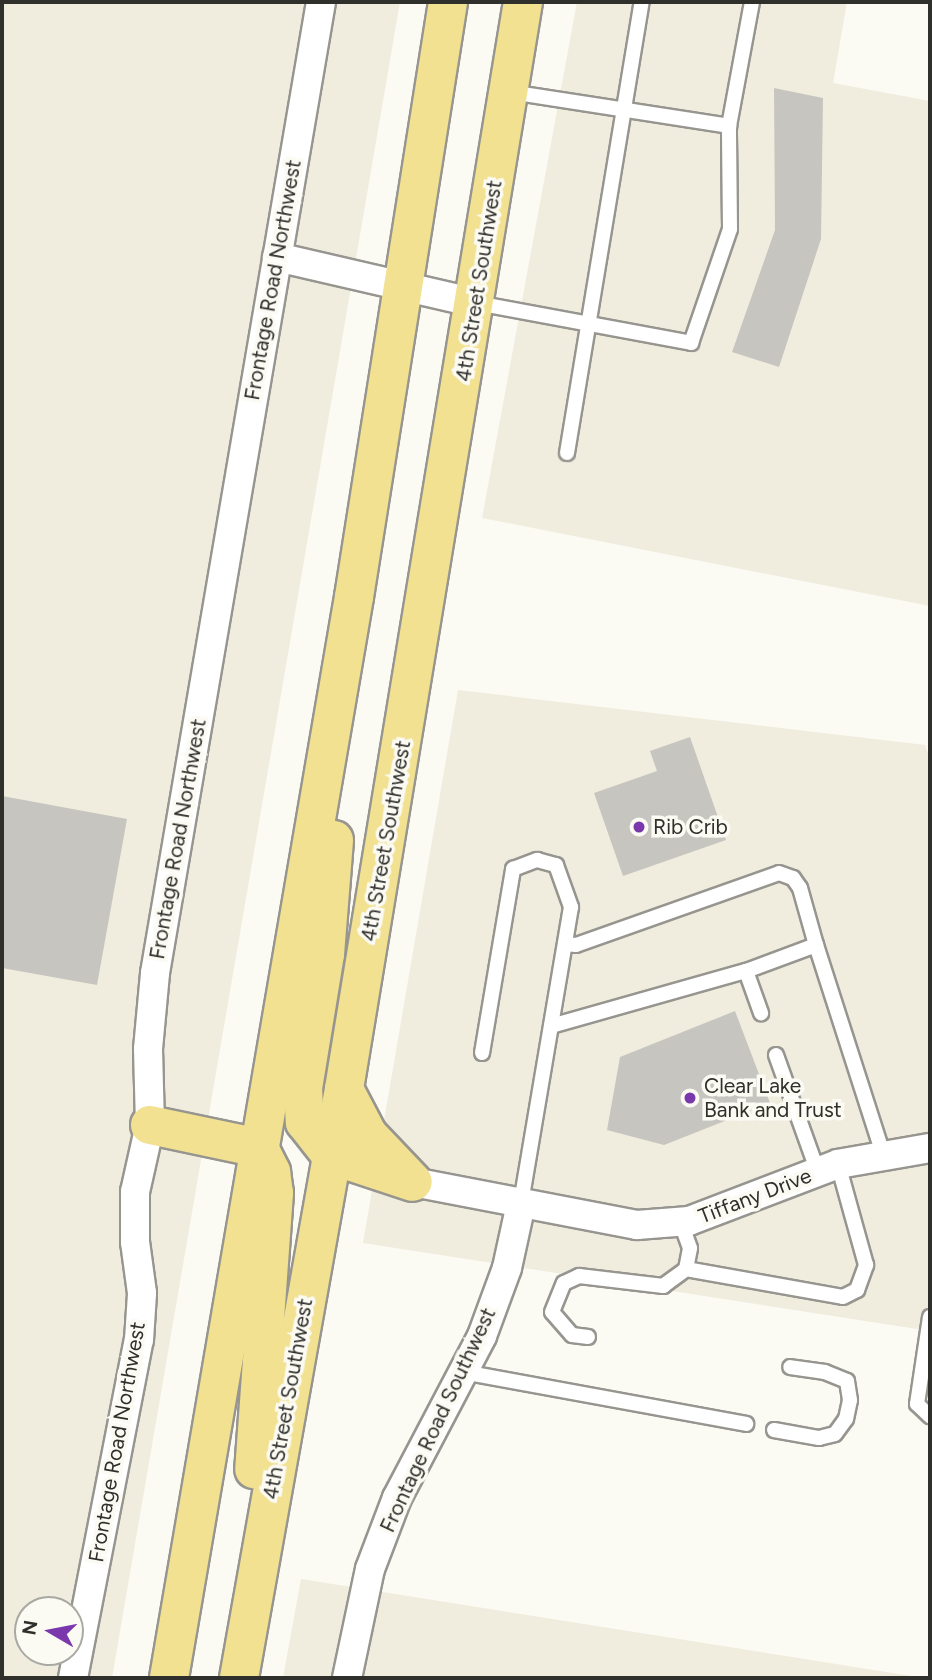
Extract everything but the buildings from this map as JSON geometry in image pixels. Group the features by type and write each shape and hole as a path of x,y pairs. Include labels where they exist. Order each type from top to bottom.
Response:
{"main road":[{"path":"169,1678 354,597 448,2"},
{"name":"4th Street Southwest","path":"240,1674 344,1089 476,303 523,2"},
{"path":"354,597 325,954 303,1088 305,1122 331,1155 413,1182"},
{"path":"344,1089 368,1135 413,1182"},
{"path":"150,1125 259,1148"},
{"path":"240,1674 275,1193 259,1148"}],"street":[{"name":"Frontage Road Northwest","path":"73,1678 139,1340 142,1293 135,1242 135,1192 150,1125 148,1049 155,973 321,2"},
{"path":"276,257 476,303"},
{"name":"Tiffany Drive","path":"413,1182 637,1225 680,1222 828,1168 883,1154 930,1148"},
{"name":"Frontage Road Southwest","path":"347,1678 370,1569 397,1498 463,1372 507,1268 521,1204"}],"lane":[{"path":"567,453 642,2"},
{"path":"476,303 691,343 730,229 729,126 752,2"},
{"path":"509,92 729,126"},
{"path":"482,1053 513,869 537,860 556,865 571,907 521,1204"},
{"path":"565,944 576,945 779,873 793,878 800,888 883,1154"},
{"path":"551,1026 746,971 816,945"},
{"path":"746,971 761,1013"},
{"path":"686,1269 843,1297 857,1290 866,1265 828,1168 776,1055"},
{"path":"588,1337 572,1335 552,1312 564,1283 579,1276 663,1286 686,1269 690,1248 680,1222"},
{"path":"930,1317 917,1404 930,1416"},
{"path":"774,1430 818,1438 835,1434 846,1419 850,1400 847,1381 825,1372 790,1367"},
{"path":"463,1372 746,1424"}],"shaded area":[{"path":"2,2 400,2 112,1678 2,1678"},
{"path":"577,2 847,2 833,83 930,101 930,606 482,518"},
{"path":"458,690 925,745 930,759 930,1331 363,1243"},
{"path":"301,1579 924,1678 283,1678"}],"place":[{"name":"Rib Crib","path":"639,827"},
{"name":"Clear Lake Bank and Trust","path":"690,1098"}]}
